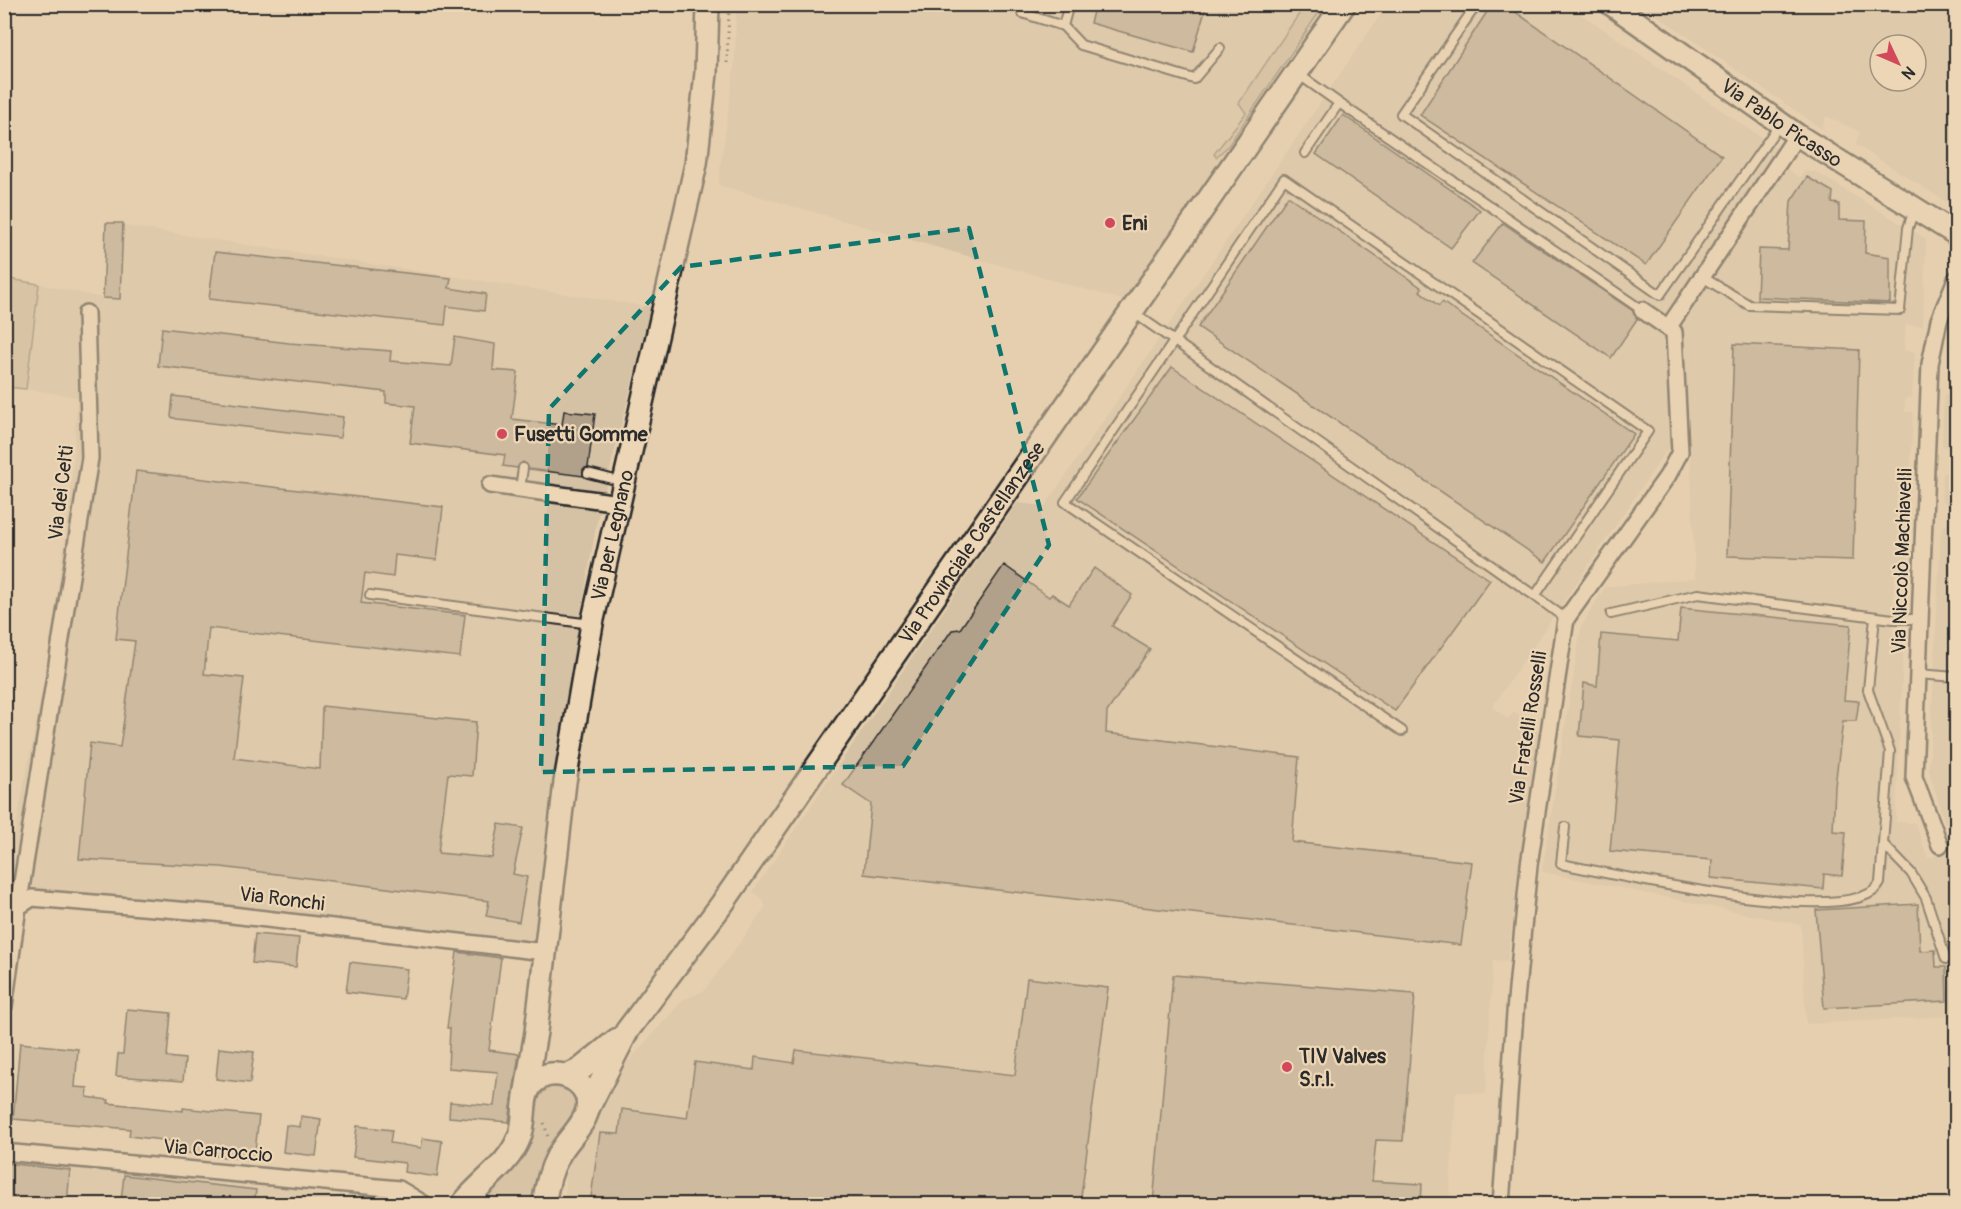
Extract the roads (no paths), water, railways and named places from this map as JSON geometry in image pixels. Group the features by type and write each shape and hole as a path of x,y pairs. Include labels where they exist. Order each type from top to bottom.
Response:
{"main road":[{"name":"Via Provinciale Castellanzese","path":"544,1204 546,1188 558,1156 588,1108 627,1031 722,904 1344,4"},
{"name":"Via Provinciale Castellanzese","path":"525,1096 532,1084 542,1077 561,1075 597,1057 627,1031"},
{"path":"561,1075 579,1082 587,1092 588,1108"},
{"path":"463,1204 507,1159 519,1139 524,1124 525,1096"}],"street":[{"name":"Via per Legnano","path":"525,1096 536,1032 566,782 592,624 696,164 706,73 708,4"},
{"name":"Via Pablo Picasso","path":"1611,4 1788,129 1956,234"},
{"path":"1642,310 1668,328 1788,129"},
{"name":"Via Niccolò Machiavelli","path":"1940,845 1914,777 1930,364 1939,320 1956,279"},
{"name":"Via dei Celti","path":"4,1006 90,458 86,313"},
{"name":"Via Fratelli Rosselli","path":"1501,1204 1516,1000 1529,865 1566,619 1668,475 1680,452 1674,332 1668,328"},
{"path":"490,485 620,503"},
{"name":"Via Ronchi","path":"18,907 24,900 32,898 204,912 544,952"},
{"name":"Via per Legnano","path":"536,1032 541,1061 561,1075"},
{"name":"Via Carroccio","path":"4,1152 399,1189 424,1204"}],"lane":[{"path":"1024,4 1022,13 1063,26 1081,45 1194,79 1220,48"},
{"path":"1063,26 1069,4"},
{"path":"1477,4 1401,114 1660,295 1788,129"},
{"path":"1296,72 1642,310"},
{"path":"1305,153 1339,103"},
{"path":"1402,731 1065,502 1284,179 1648,431 1535,596"},
{"path":"1708,281 1749,305 1900,310 1908,228 1914,208"},
{"path":"1130,311 1566,619"},
{"path":"520,489 523,468"},
{"path":"588,473 624,482"},
{"path":"1611,614 1698,594 1875,617 1920,619"},
{"path":"370,595 592,624"},
{"path":"1565,827 1561,864 1718,893 1796,903 1841,902 1870,895 1880,883 1890,751 1868,690 1875,617"},
{"path":"1918,674 1956,676"},
{"path":"1883,844 1911,873 1926,898 1946,959"}],"place":[{"name":"Eni","path":"1110,223"},
{"name":"Fusetti Gomme","path":"502,434"},
{"name":"TIV Valves S.r.l.","path":"1287,1067"}]}
